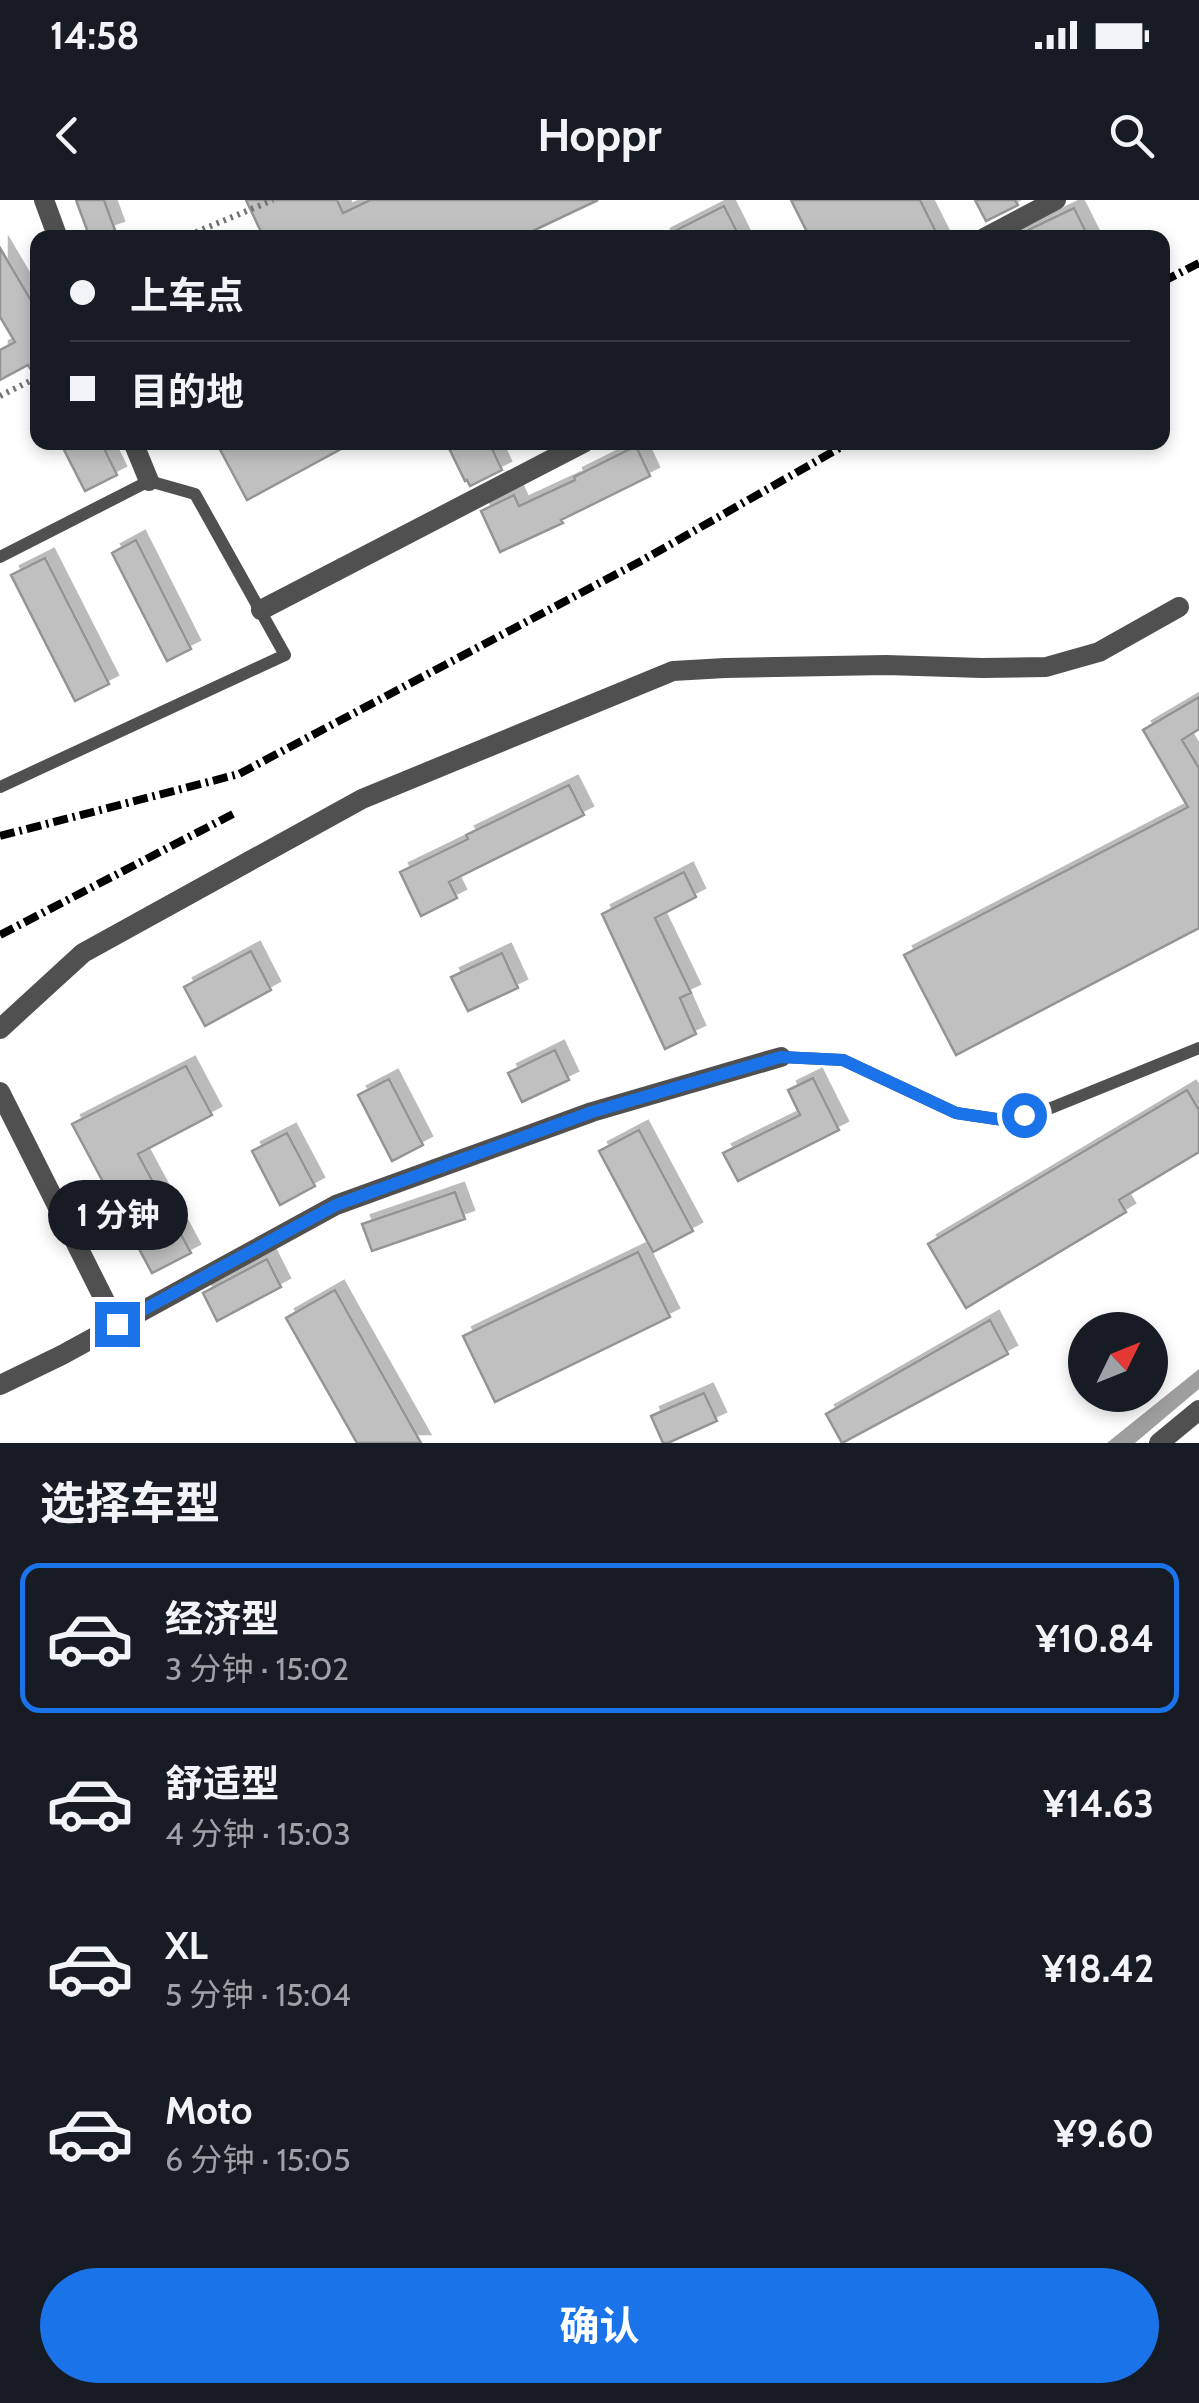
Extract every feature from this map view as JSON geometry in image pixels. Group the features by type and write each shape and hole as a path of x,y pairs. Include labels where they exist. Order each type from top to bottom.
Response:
{"street":[{"path":"44,200 55,230"},
{"path":"999,230 1056,200"},
{"path":"137,450 149,482"},
{"path":"261,610 570,450"},
{"path":"0,1029 83,953 362,798 673,671 886,665 1046,667 1099,652 1179,608"},
{"path":"0,1385 336,1205 592,1112 781,1057"},
{"path":"0,1092 117,1324"},
{"path":"1159,1443 1199,1410"}],"lane":[{"path":"0,557 149,482 195,494 285,654 0,787"},
{"path":"781,1057 843,1060 956,1113 1003,1120 1046,1110 1199,1048"}],"path":[{"path":"201,230 273,200"},
{"path":"0,396 30,382"}],"shaded area":[{"path":"1199,1369 1199,1389 1135,1443 1107,1443 1146,1412 1168,1412 1168,1394"}],"building":[{"path":"76,200 104,200 115,230 87,230"},
{"path":"246,200 337,200 343,213 370,200 598,200 535,230 260,230"},
{"path":"791,200 920,200 935,230 806,230"},
{"path":"975,200 1015,200 1018,205 986,221"},
{"path":"724,206 736,230 677,230"},
{"path":"1074,208 1085,230 1028,230"},
{"path":"0,248 30,299 30,368 28,365 0,380 0,350 15,342 0,317"},
{"path":"64,450 105,450 117,475 85,491"},
{"path":"220,450 339,450 247,500"},
{"path":"450,450 493,450 502,470 470,486"},
{"path":"628,450 638,450 650,476 500,552 481,511 514,495 519,506 575,480 574,477"},
{"path":"136,540 191,649 167,661 112,553"},
{"path":"45,558 109,684 75,701 11,575"},
{"path":"1199,697 1199,729 1182,740 1199,768 1199,928 956,1055 904,955 1188,807 1143,730"},
{"path":"569,785 584,815 449,882 457,898 421,916 400,872"},
{"path":"684,872 696,897 655,918 691,993 680,998 696,1034 665,1049 602,914"},
{"path":"251,951 271,990 205,1026 184,987"},
{"path":"502,953 518,988 468,1011 451,977"},
{"path":"555,1050 569,1080 522,1102 508,1073"},
{"path":"186,1066 212,1115 138,1154 191,1253 152,1273 72,1124"},
{"path":"813,1078 839,1130 738,1181 723,1153 800,1115 788,1090"},
{"path":"389,1079 423,1145 392,1161 358,1095"},
{"path":"1187,1090 1199,1110 1199,1152 1119,1200 1126,1212 966,1308 928,1244"},
{"path":"639,1130 693,1231 653,1252 599,1151"},
{"path":"287,1133 315,1186 280,1205 252,1151"},
{"path":"455,1192 465,1219 372,1251 362,1224"},
{"path":"638,1252 670,1317 495,1402 463,1336"},
{"path":"267,1259 281,1287 217,1321 203,1293"},
{"path":"335,1290 421,1443 357,1443 286,1318"},
{"path":"990,1320 1008,1354 842,1443 826,1414"},
{"path":"704,1393 717,1421 663,1443 651,1416"}],"railway":[{"path":"1170,278 1199,263"},
{"path":"0,836 239,774 643,560 836,450"},
{"path":"0,935 233,814"}],"route":[{"path":"117,1324 336,1205 592,1112 781,1057 843,1060 956,1113 1003,1120 1024,1115"}]}
